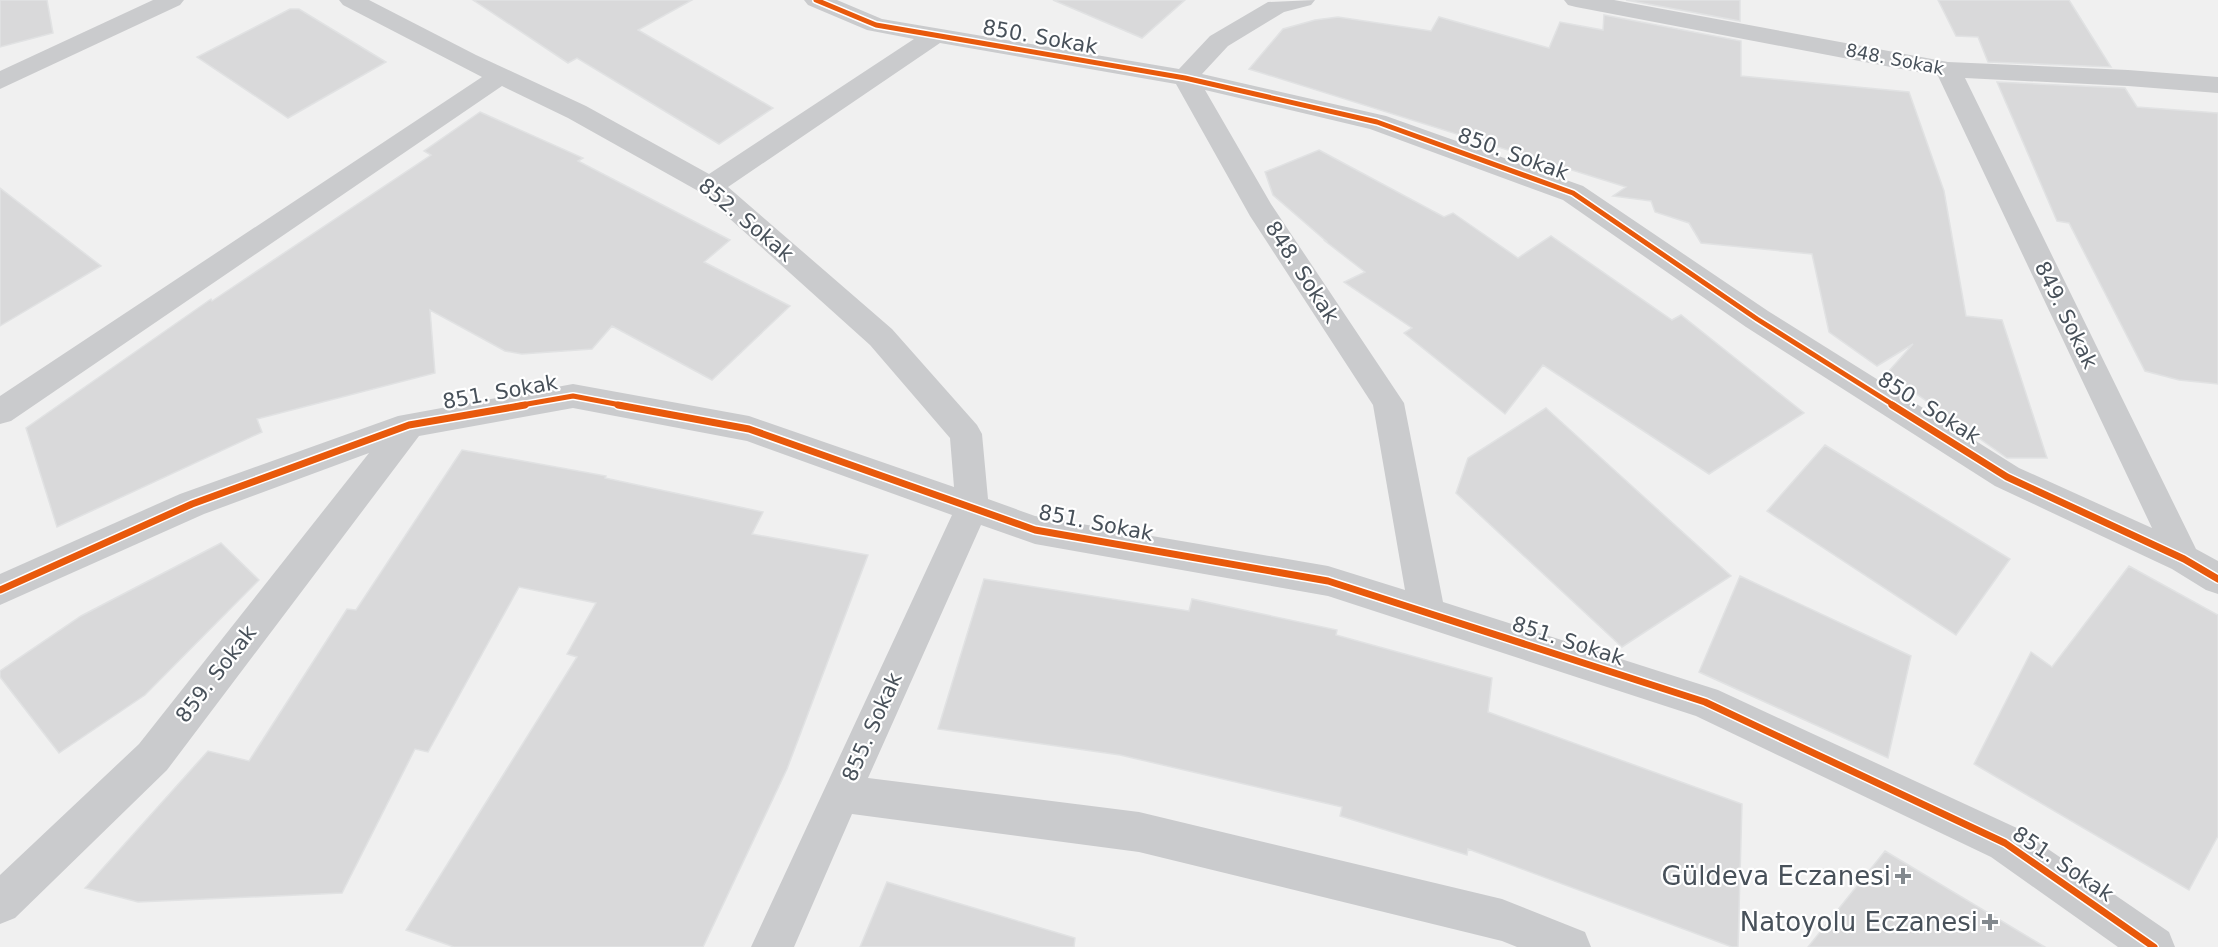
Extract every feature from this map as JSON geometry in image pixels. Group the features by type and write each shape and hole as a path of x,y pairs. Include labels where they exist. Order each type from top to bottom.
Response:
{"street":[{"path":"0,81 172,0"},
{"name":"852. Sokak","path":"351,0 500,76 577,112 710,186 881,337 966,434 972,507"},
{"name":"850. Sokak","path":"816,0 876,25 1185,78 1377,122 1573,193 1757,319 2007,477 2184,560 2218,579"},
{"path":"1185,78 1219,41 1276,7 1303,0"},
{"name":"848. Sokak","path":"1576,0 1948,70 2128,78 2218,85"},
{"path":"710,186 935,36"},
{"name":"849. Sokak","path":"1948,70 2184,560"},
{"path":"0,412 500,76"},
{"name":"848. Sokak","path":"1185,78 1260,208 1388,403 1427,613"},
{"name":"851. Sokak","path":"0,590 192,504 409,424 573,396 748,429 1035,530 1328,581 1705,702 2005,843 2154,947"},
{"name":"859. Sokak","path":"0,903 153,757 409,424"},
{"name":"855. Sokak","path":"772,947 972,507"},
{"path":"841,794 1138,832 1502,920 1570,947"}],"building":[{"path":"0,0 47,0 53,33 0,47"},
{"path":"473,0 692,0 638,30 773,108 719,144 577,58 568,63"},
{"path":"1053,0 1185,0 1142,38"},
{"path":"1626,0 1740,0 1740,21"},
{"path":"1938,0 2069,0 2111,67 1988,62 1978,37 1956,36"},
{"path":"290,9 299,9 386,62 288,118 197,57"},
{"path":"1604,15 1741,41 1741,76 1909,92 1944,191 1966,316 2002,320 2047,458 2007,458 1887,373 1913,344 1877,366 1829,332 1812,254 1701,243 1689,223 1655,212 1651,201 1613,196 1626,187 1249,69 1283,29 1315,20 1338,17 1431,31 1439,17 1549,48 1560,22 1603,30"},
{"path":"1997,82 2125,88 2137,107 2218,113 2218,384 2179,380 2145,371 2069,223 2057,221"},
{"path":"480,112 583,158 578,161 730,240 704,262 790,306 712,380 612,326 592,349 522,354 505,351 430,310 435,373 257,419 262,432 57,527 26,428 211,299 212,301 431,155 424,151"},
{"path":"1319,150 1444,217 1453,213 1518,258 1551,236 1672,320 1681,315 1804,413 1709,474 1543,365 1505,414 1404,333 1412,328 1344,282 1365,272 1325,241 1273,195 1265,172"},
{"path":"0,188 101,266 0,326"},
{"path":"1546,408 1731,576 1622,647 1456,493 1468,458"},
{"path":"1825,445 2010,559 1956,635 1767,511"},
{"path":"462,450 606,476 605,478 763,512 752,534 868,555 787,769 703,947 454,947 406,930 577,657 567,654 596,603 519,587 428,752 415,749 342,893 138,902 85,888 208,751 249,761 347,609 356,610"},
{"path":"221,543 259,580 145,695 59,753 0,677 0,671 81,616"},
{"path":"2129,566 2218,615 2218,836 2189,890 1974,764 2031,652 2052,667"},
{"path":"1740,576 1911,656 1888,758 1699,672"},
{"path":"984,579 1189,611 1192,599 1337,630 1336,635 1492,678 1488,712 1742,804 1738,947 1732,947 1468,849 1467,855 1340,816 1342,807 1120,755 938,729"},
{"path":"1885,851 2045,947 1808,947"},
{"path":"887,882 1075,938 1074,947 860,947"}],"cycle path":[{"path":"816,0 876,25 1185,78 1377,122 1573,193 1757,319 2007,477 2184,559 2218,579"},
{"path":"0,590 192,504 409,425 573,396 749,429 1035,530 1328,581 1705,702 2005,843 2154,947"}],"place":[{"name":"Güldeva Eczanesi","path":"1903,876"},
{"name":"Natoyolu Eczanesi","path":"1990,922"}]}
